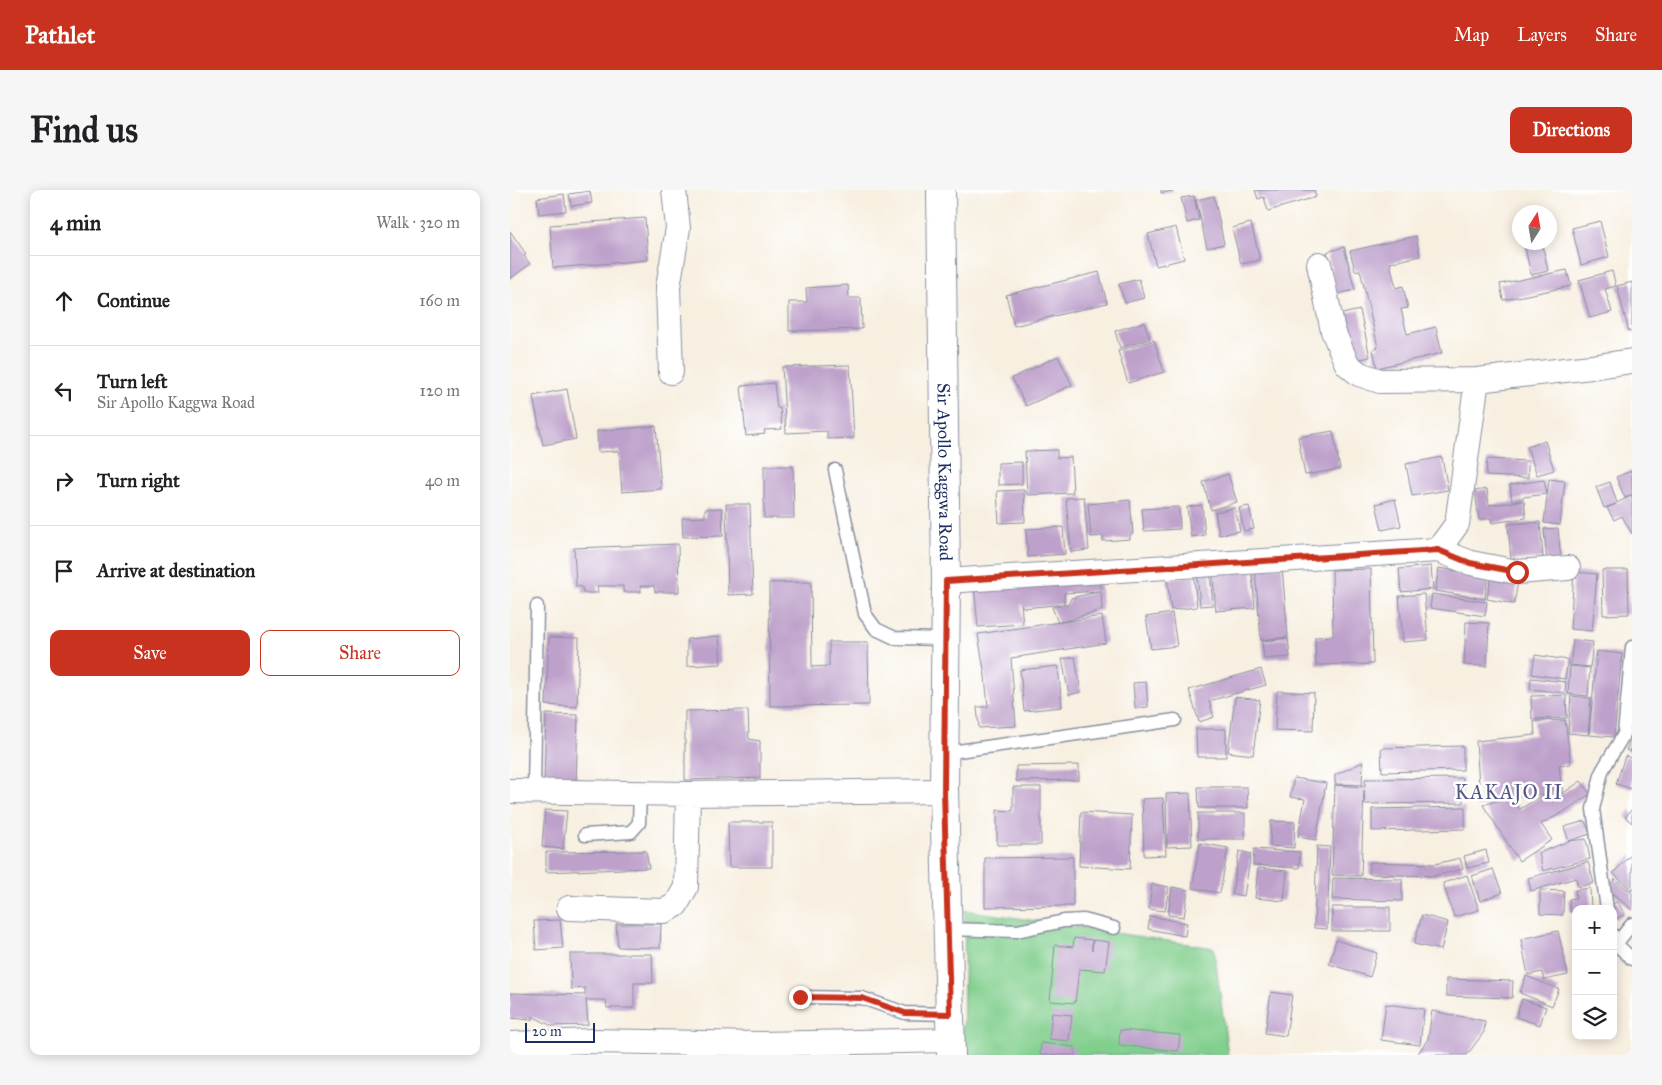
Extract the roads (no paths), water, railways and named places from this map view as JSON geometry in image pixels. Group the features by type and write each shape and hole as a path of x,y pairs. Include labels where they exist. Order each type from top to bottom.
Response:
{"main road":[{"name":"Sir Apollo Kaggwa Road","path":"941,190 946,581 944,791 950,1036"}],"street":[{"path":"671,372 668,287 678,228 674,190"},
{"path":"1319,264 1333,331 1348,364 1359,374 1380,381 1477,380 1591,368 1632,361"},
{"path":"1438,550 1457,524 1477,380"},
{"path":"946,581 1438,550 1470,563 1517,572 1568,568"},
{"path":"510,791 688,794 944,791"},
{"path":"569,908 664,911 676,904 686,887 688,794"},
{"path":"510,1044 592,1048 760,1044 950,1036"}],"lane":[{"path":"835,470 865,614 876,629 894,638 946,639"},
{"path":"534,792 537,606"},
{"path":"1606,905 1593,809 1602,771 1624,734 1632,647"},
{"path":"944,753 1175,720"},
{"path":"585,835 631,832 639,823 640,793"},
{"path":"947,929 1017,931 1064,921 1084,920 1114,928"},
{"path":"1617,938 1632,924"},
{"path":"1617,942 1632,959"},
{"path":"800,997 862,998 905,1013 950,1036"}],"district":[{"name":"KAKAJO II","path":"1509,792"}]}
